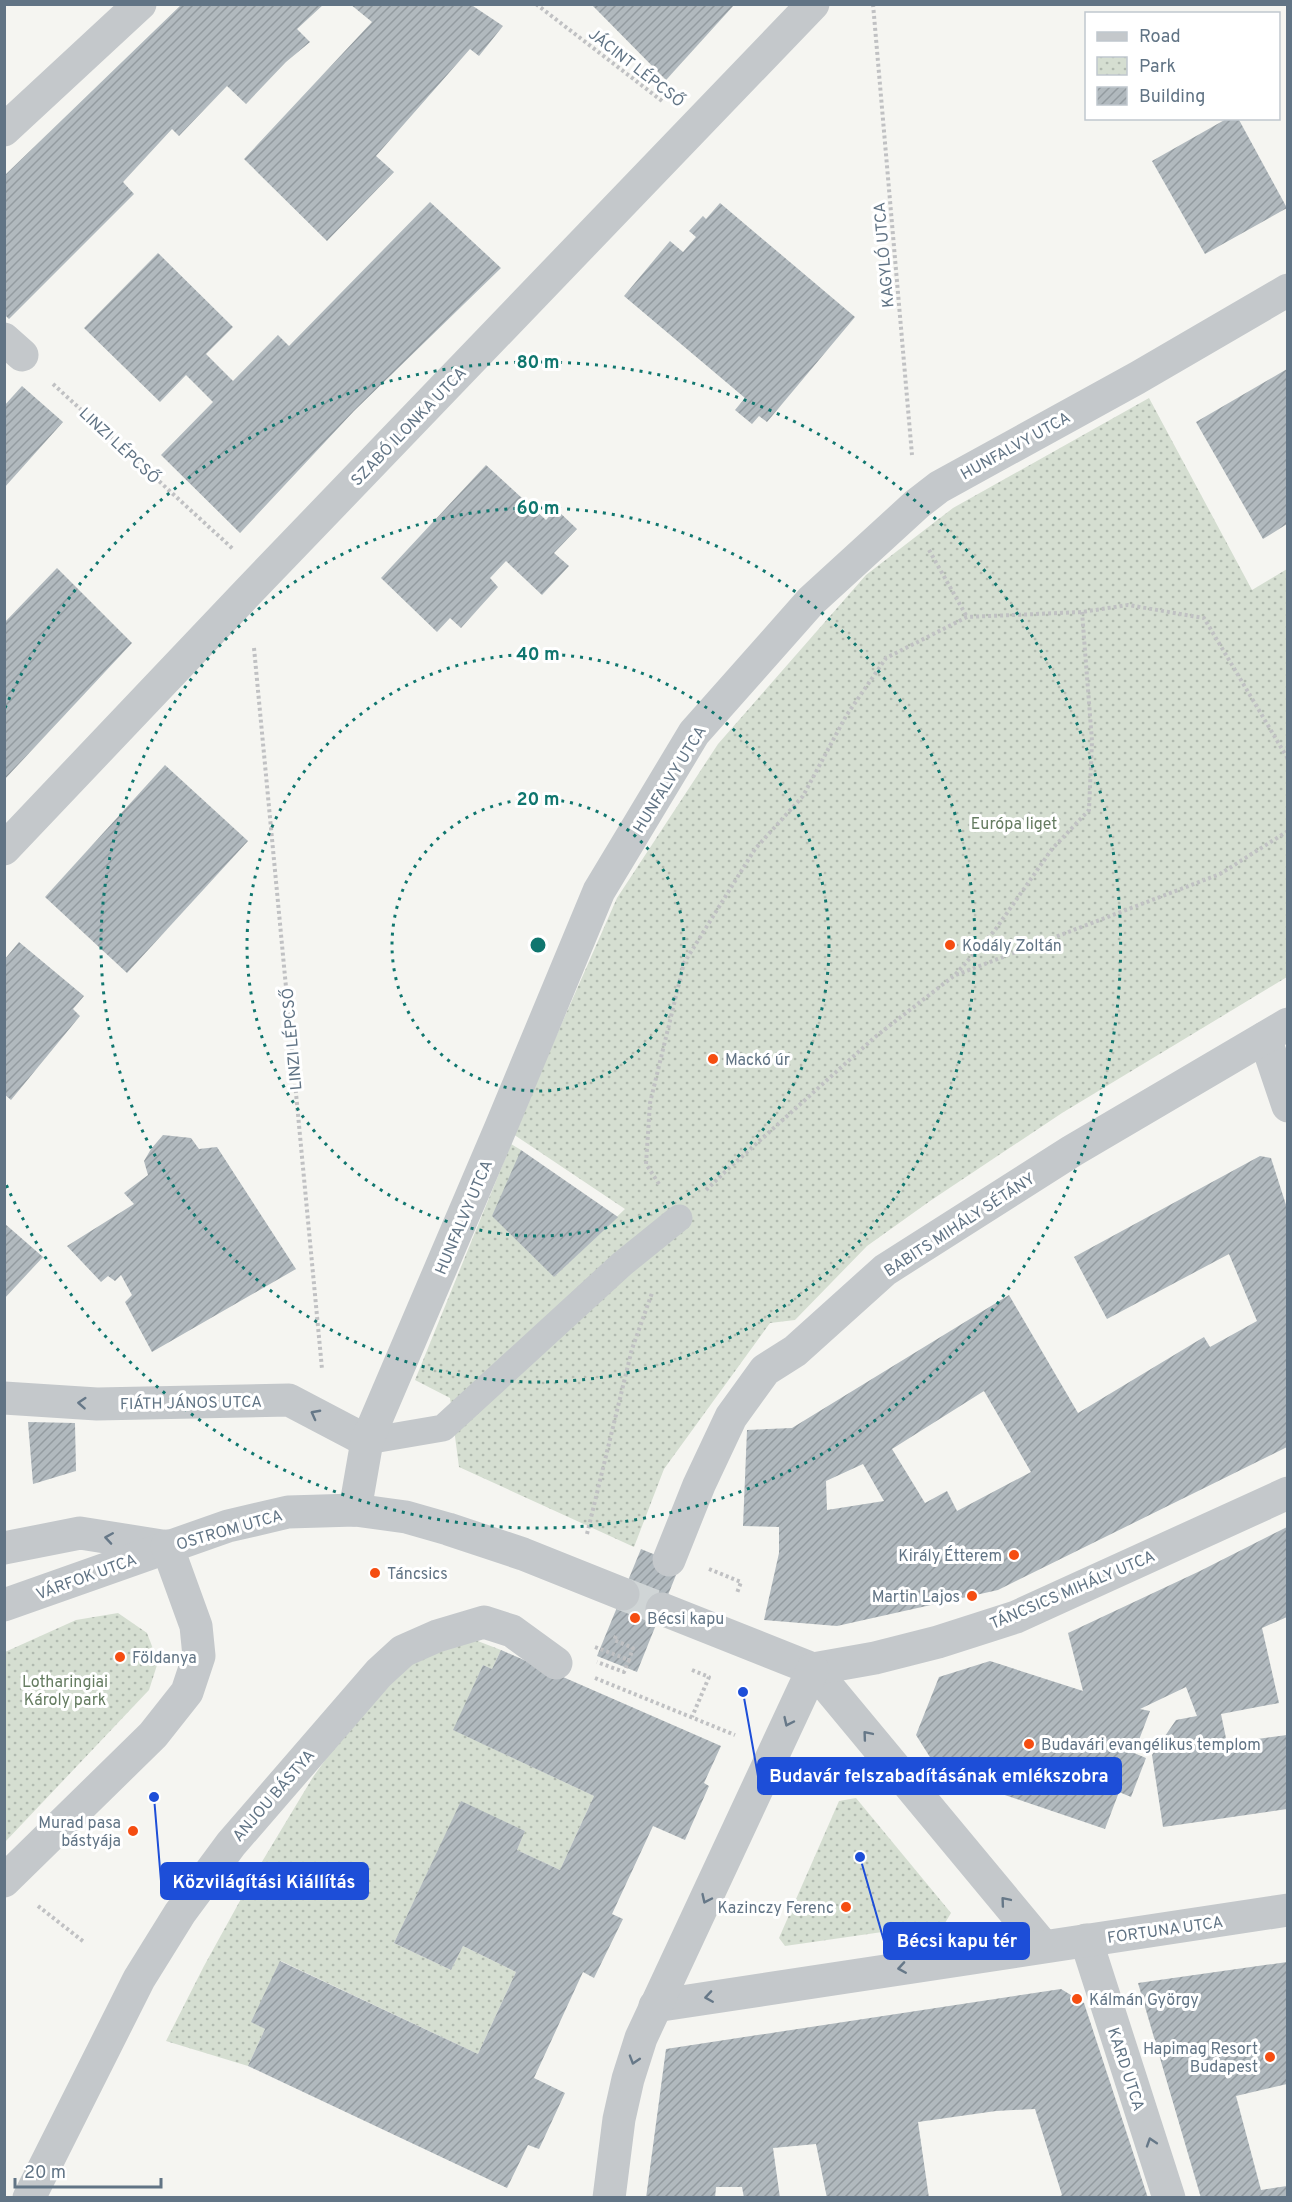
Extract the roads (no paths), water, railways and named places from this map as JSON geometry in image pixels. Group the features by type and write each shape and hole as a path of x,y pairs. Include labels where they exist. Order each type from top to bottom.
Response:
{"street":[{"path":"4,130 140,4"},
{"name":"SZABÓ ILONKA UTCA","path":"4,849 237,603 813,4"},
{"name":"HUNFALVY UTCA","path":"355,1510 367,1441 599,891 694,733 811,601 917,504 939,487 1287,290"},
{"path":"1276,1031 1287,1106"},
{"name":"BABITS MIHÁLY SÉTÁNY","path":"669,1560 699,1485 731,1417 765,1370 795,1351 885,1270 1072,1151 1276,1031"},
{"name":"FIÁTH JÁNOS UTCA","path":"4,1398 97,1404 289,1400 367,1441"},
{"name":"TÁNCSICS MIHÁLY UTCA","path":"813,1669 875,1658 928,1645 1016,1617 1287,1493"},
{"name":"OSTROM UTCA","path":"4,1548 80,1533 167,1546 228,1526 288,1512 355,1510 406,1517 448,1529 523,1554 623,1594"},
{"path":"5,1881 153,1735 187,1692 199,1656 196,1626 167,1546"},
{"name":"VÁRFOK UTCA","path":"4,1605 167,1546"},
{"path":"662,1610 813,1669 1042,1947"},
{"name":"ANJOU BÁSTYA","path":"29,2198 139,1979 180,1913 231,1844 379,1672 403,1651 437,1636 484,1622 512,1631 556,1663"},
{"path":"609,2198 619,2119 641,2038 813,1669"},
{"name":"FORTUNA UTCA","path":"655,2006 1287,1910"},
{"name":"KARD UTCA","path":"1086,1940 1169,2198"}],"lane":[{"path":"367,1441 443,1428 622,1264 679,1218"}],"tunnel":[{"path":"623,1594 662,1609"}],"place":[{"name":"Kodály Zoltán","path":"950,945"},
{"name":"Mackó úr","path":"713,1059"},
{"name":"Király Étterem","path":"1014,1555"},
{"name":"Táncsics","path":"375,1573"},
{"name":"Martin Lajos","path":"972,1596"},
{"name":"Bécsi kapu","path":"635,1618"},
{"name":"Földanya","path":"120,1657"},
{"name":"Budavár felszabadításának emlékszobra","path":"743,1692"},
{"name":"Budavári evangélikus templom","path":"1029,1744"},
{"name":"Közvilágítási Kiállítás","path":"154,1797"},
{"name":"Murad pasa bástyája","path":"133,1831"},
{"name":"Bécsi kapu tér","path":"860,1857"},
{"name":"Kazinczy Ferenc","path":"846,1907"},
{"name":"Kálmán György","path":"1077,1999"},
{"name":"Hapimag Resort Budapest","path":"1270,2057"}],"park label":[{"name":"Európa liget","path":"1014,823"},
{"name":"Lotharingiai Károly park","path":"65,1690"}]}
